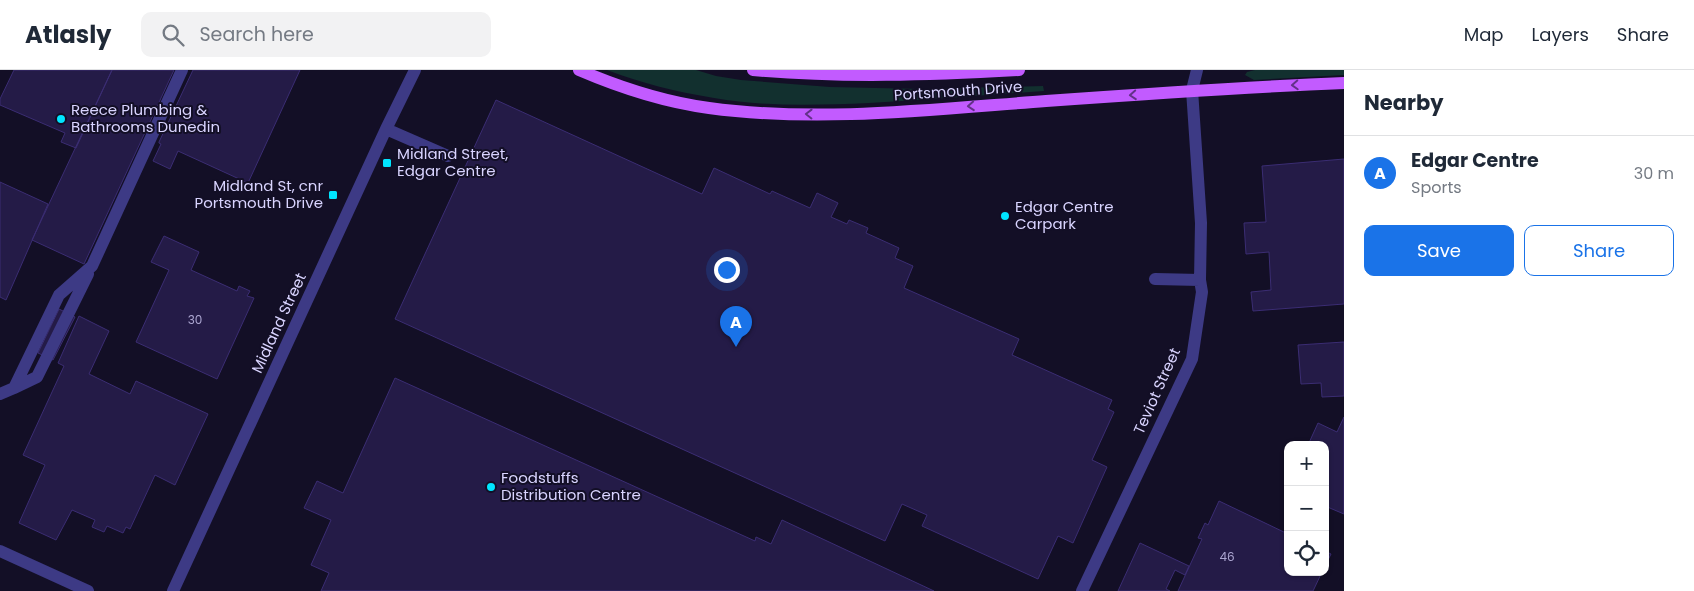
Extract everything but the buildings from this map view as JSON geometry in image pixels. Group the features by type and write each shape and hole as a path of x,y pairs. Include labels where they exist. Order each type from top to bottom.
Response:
{"main road":[{"name":"Portsmouth Drive","path":"580,70 614,85 659,98 709,108 772,114 849,114 1192,90 1344,83"},
{"name":"Portsmouth Drive","path":"753,70 800,74 892,76 1019,70"}],"street":[{"path":"0,394 14,388 59,295 92,266 182,70"},
{"name":"Midland Street","path":"173,591 415,70"},
{"name":"Teviot Street","path":"1082,591 1192,359 1202,292 1200,280 1201,223 1192,90 1197,70"},
{"path":"386,129 448,156"},
{"path":"1155,279 1200,280"},
{"path":"0,551 88,591"}],"green space":[{"path":"607,70 696,70 716,76 741,80 830,87 922,89 1043,86 1044,91 869,103 772,104 733,101 686,93 646,83"},
{"path":"1255,70 1344,70 1344,75 1254,80 1245,75 1247,72"}],"place":[{"name":"Reece Plumbing & Bathrooms Dunedin","path":"61,119"},
{"name":"Midland Street, Edgar Centre","path":"387,163"},
{"name":"Midland St, cnr Portsmouth Drive","path":"333,195"},
{"name":"Edgar Centre Carpark","path":"1005,216"},
{"name":"Edgar Centre","path":"736,347"},
{"name":"Foodstuffs Distribution Centre","path":"491,487"}]}
